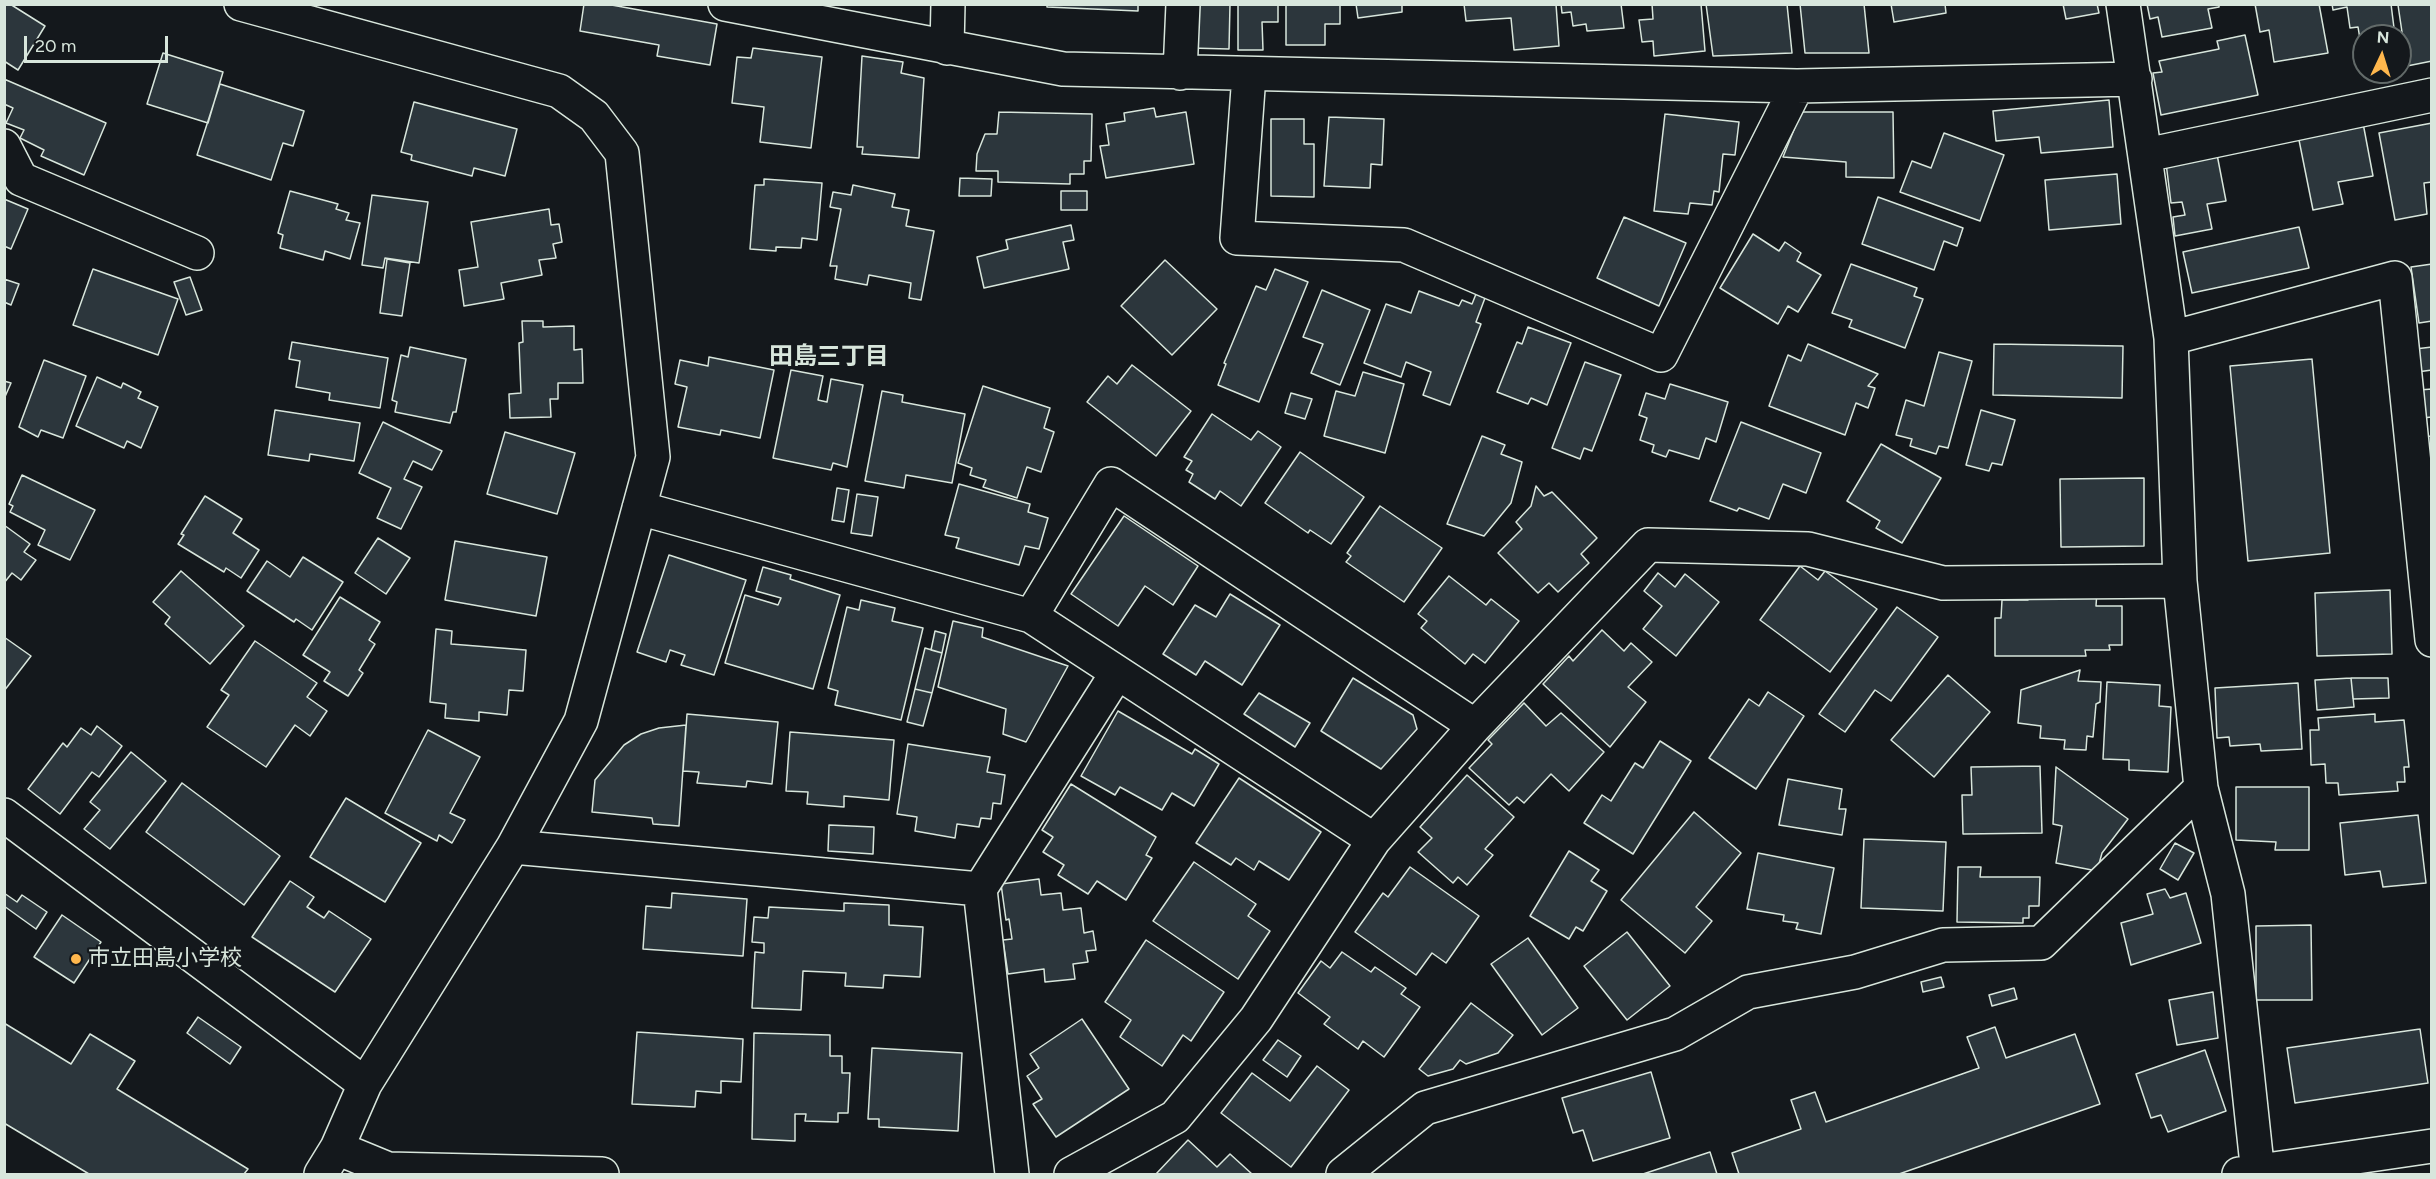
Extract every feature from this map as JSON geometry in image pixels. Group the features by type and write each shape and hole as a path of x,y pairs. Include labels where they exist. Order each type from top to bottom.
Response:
{"street":[{"path":"241,4 559,92 594,116 621,153 653,457 581,721 513,847 365,1084 329,1161 388,1169 602,1174"},
{"path":"725,4 1063,69 1797,86 2135,80"},
{"path":"947,48 948,4"},
{"path":"1180,73 1183,4"},
{"path":"2123,4 2171,338 2180,581 2201,788 2228,894 2252,1174 2432,1146"},
{"path":"1249,75 1237,238 1404,245 1661,355 1797,86"},
{"path":"2146,155 2432,95"},
{"path":"4,146 21,179 197,253"},
{"path":"2171,338 2395,279 2432,640"},
{"path":"1031,616 1111,484 1475,726"},
{"path":"639,508 1031,616 1374,840"},
{"path":"1071,1174 1175,1117 1256,1019 1374,840 1475,726 1648,544 1808,549 1943,583 2180,581"},
{"path":"1012,1174 981,889 1117,673"},
{"path":"1343,1174 1425,1108 1675,1034 1748,992 1855,972 1943,945 2041,943 2201,788"},
{"path":"4,815 365,1084"},
{"path":"513,847 981,889"}],"building":[{"path":"4,4 10,4 45,26 18,70 4,61"},
{"path":"584,4 606,4 717,24 710,65 657,56 659,45 580,31"},
{"path":"1047,4 1138,4 1138,11 1047,7"},
{"path":"1191,4 1230,4 1229,49 1190,48"},
{"path":"1238,4 1278,4 1278,22 1262,22 1263,50 1238,50"},
{"path":"1286,4 1340,4 1340,24 1325,24 1325,45 1286,45"},
{"path":"1356,4 1402,4 1402,12 1358,18"},
{"path":"1464,4 1556,4 1559,46 1514,50 1511,18 1466,21"},
{"path":"1561,4 1621,4 1624,28 1587,31 1586,24 1573,26 1571,12 1562,13"},
{"path":"1652,4 1701,4 1705,51 1654,56 1653,41 1642,42 1639,20 1653,19"},
{"path":"1706,4 1787,4 1792,53 1713,56"},
{"path":"1800,4 1864,4 1869,53 1805,53"},
{"path":"1891,4 1945,4 1946,13 1894,22"},
{"path":"2063,4 2097,4 2099,13 2066,19"},
{"path":"2147,4 2219,4 2219,7 2208,9 2212,28 2162,37 2158,17 2150,19"},
{"path":"2255,4 2319,4 2328,53 2274,62 2269,30 2260,32"},
{"path":"2332,4 2391,4 2394,24 2352,24 2350,28 2347,7 2333,10"},
{"path":"2432,4 2432,61 2412,65 2412,24 2401,24 2398,5"},
{"path":"2245,35 2258,95 2161,115 2153,73 2162,72 2159,61 2219,49 2217,41"},
{"path":"753,48 822,57 811,148 760,142 764,107 732,103 737,57 751,58"},
{"path":"163,53 223,72 208,123 147,104"},
{"path":"862,56 903,62 901,73 924,78 919,158 862,154 863,147 857,147"},
{"path":"4,79 106,123 84,175 41,156 44,150 20,138 24,130 6,123 13,108 4,104"},
{"path":"220,84 304,111 293,146 283,143 271,180 197,155"},
{"path":"2109,100 2113,147 2041,153 2039,137 1996,141 1993,111"},
{"path":"414,102 517,129 505,176 474,168 472,176 411,160 412,155 401,152"},
{"path":"1154,108 1156,117 1186,112 1194,164 1106,178 1100,146 1109,145 1106,124 1125,121 1124,113"},
{"path":"999,112 1092,114 1091,161 1084,161 1084,174 1070,174 1070,184 998,182 998,171 976,171 977,154 985,134 997,134"},
{"path":"1801,112 1893,112 1894,178 1846,177 1846,162 1783,157"},
{"path":"1665,114 1739,122 1735,155 1723,154 1719,192 1714,191 1712,205 1690,203 1688,214 1654,211"},
{"path":"1329,117 1384,119 1382,165 1371,164 1370,188 1324,186"},
{"path":"1271,119 1304,119 1304,144 1314,144 1314,197 1271,196"},
{"path":"2363,123 2373,176 2338,182 2343,204 2313,210 2298,135"},
{"path":"2432,123 2432,182 2424,183 2427,214 2395,220 2379,133"},
{"path":"1944,133 2004,155 1980,221 1900,192 1912,161 1931,168"},
{"path":"2215,144 2226,201 2207,204 2212,229 2175,236 2173,217 2185,215 2182,202 2171,203 2165,155"},
{"path":"2117,174 2121,224 2049,230 2045,180"},
{"path":"960,178 992,179 991,196 959,196"},
{"path":"764,179 822,183 817,240 802,238 801,248 776,247 776,251 750,249 755,185 764,185"},
{"path":"853,185 895,194 892,207 909,210 906,226 934,231 921,300 909,298 911,283 869,275 867,285 835,279 837,266 830,266 841,209 830,207 833,192 851,195"},
{"path":"290,191 338,204 336,209 349,213 346,220 360,223 350,259 325,251 323,260 280,248 283,235 278,233"},
{"path":"1061,191 1087,191 1087,210 1061,210"},
{"path":"372,195 428,202 419,263 385,258 383,268 362,265"},
{"path":"1878,197 1963,228 1957,246 1944,241 1934,270 1862,244"},
{"path":"4,199 28,209 11,249 4,246"},
{"path":"549,209 551,225 559,224 562,242 553,244 556,258 539,260 542,275 501,283 504,299 464,306 459,270 478,267 471,222"},
{"path":"1624,217 1686,243 1659,306 1597,278"},
{"path":"1071,225 1074,240 1063,242 1069,269 984,288 977,257 1008,249 1006,240"},
{"path":"2299,227 2309,268 2192,293 2183,252"},
{"path":"1753,234 1779,251 1785,242 1801,253 1797,261 1821,275 1798,312 1788,306 1778,324 1720,288"},
{"path":"387,259 410,263 402,316 380,313"},
{"path":"1165,260 1217,309 1172,355 1121,306"},
{"path":"1851,264 1917,288 1914,296 1923,299 1905,348 1849,327 1852,320 1832,313"},
{"path":"2432,264 2432,321 2419,323 2411,267"},
{"path":"93,269 178,299 158,355 73,325"},
{"path":"1275,269 1308,282 1259,402 1218,385 1226,364 1224,363 1256,286 1266,290"},
{"path":"190,277 202,310 186,315 174,282"},
{"path":"4,279 19,284 11,305 4,302"},
{"path":"1322,290 1370,310 1340,385 1311,373 1323,344 1303,337"},
{"path":"1419,291 1459,306 1462,300 1472,304 1476,294 1485,298 1476,322 1481,324 1450,405 1423,395 1431,372 1406,362 1401,377 1364,363 1386,304 1411,313"},
{"path":"522,321 543,321 543,327 574,326 574,350 582,349 583,383 558,383 558,399 550,399 551,417 510,418 509,394 521,393 519,343 523,342"},
{"path":"1528,327 1571,343 1547,405 1531,398 1528,404 1497,392 1517,342 1522,344"},
{"path":"292,342 388,358 380,408 329,400 330,393 296,387 300,361 289,359"},
{"path":"1808,344 1878,374 1868,386 1875,388 1868,408 1856,403 1845,435 1769,406 1788,355 1801,361"},
{"path":"1994,344 2123,346 2122,398 1993,395"},
{"path":"410,347 466,359 456,412 453,412 450,423 395,412 397,402 392,400 401,355 408,357"},
{"path":"2432,347 2432,370 2417,372 2415,349"},
{"path":"1939,352 1972,361 1948,448 1939,446 1936,454 1910,446 1912,439 1896,435 1906,400 1924,406"},
{"path":"709,357 774,370 760,438 721,430 720,435 678,427 687,387 675,384 680,360 708,366"},
{"path":"2312,359 2330,553 2248,561 2230,366"},
{"path":"44,360 86,376 63,438 41,430 38,437 19,427"},
{"path":"1585,362 1621,375 1592,451 1584,448 1580,459 1552,448"},
{"path":"1132,365 1191,411 1156,456 1087,402 1108,376 1117,384"},
{"path":"791,370 823,376 818,400 827,402 831,379 863,385 847,467 833,463 831,470 773,458"},
{"path":"1363,372 1404,384 1385,453 1324,436 1336,391 1355,396"},
{"path":"97,377 121,388 123,383 141,392 138,398 158,407 141,448 127,441 124,448 76,426"},
{"path":"4,381 11,383 4,399"},
{"path":"1670,384 1728,402 1716,442 1706,438 1699,459 1669,450 1666,457 1652,452 1654,445 1640,440 1647,418 1639,415 1646,393 1665,399"},
{"path":"983,386 1050,408 1044,428 1054,432 1041,472 1027,467 1017,498 983,487 986,480 970,475 972,468 958,463"},
{"path":"2432,389 2432,417 2422,418 2419,390"},
{"path":"882,391 903,395 902,402 965,414 952,483 906,475 904,488 865,481"},
{"path":"1291,393 1312,399 1305,419 1285,413"},
{"path":"275,410 360,423 354,461 310,454 309,461 268,455"},
{"path":"1981,410 2015,420 2002,465 1992,463 1989,471 1966,465"},
{"path":"1212,414 1251,440 1258,431 1281,447 1241,506 1220,491 1215,499 1189,482 1193,474 1186,470 1192,461 1184,457"},
{"path":"383,422 442,451 432,470 413,461 404,479 422,487 401,529 377,518 391,488 359,473"},
{"path":"1741,422 1821,453 1806,493 1783,484 1769,519 1710,501"},
{"path":"505,432 575,453 557,514 487,494"},
{"path":"1482,436 1505,445 1501,454 1522,462 1511,503 1484,536 1447,524"},
{"path":"2432,436 2432,466 2426,466 2423,437"},
{"path":"1881,444 1941,478 1902,543 1876,528 1880,521 1847,501"},
{"path":"1300,452 1364,497 1331,544 1310,530 1308,533 1265,503"},
{"path":"22,475 95,510 70,560 38,545 45,530 10,512 13,506 9,504"},
{"path":"2144,478 2144,546 2061,547 2060,479"},
{"path":"959,484 1030,504 1028,512 1048,518 1039,549 1025,546 1019,565 956,548 959,538 945,535"},
{"path":"1536,486 1544,496 1552,492 1597,538 1581,554 1589,563 1558,592 1549,583 1538,593 1498,553 1522,529 1516,522 1531,506"},
{"path":"837,488 849,490 844,522 832,520"},
{"path":"857,494 878,497 872,536 851,533"},
{"path":"205,496 242,519 233,533 259,550 241,578 226,568 224,572 178,544 184,535 181,534"},
{"path":"1380,506 1442,548 1404,602 1346,562 1351,556 1347,553"},
{"path":"1124,516 1198,566 1173,605 1145,586 1118,626 1071,594"},
{"path":"4,525 30,544 24,552 36,560 21,580 12,573 4,583"},
{"path":"378,538 410,558 386,594 355,573"},
{"path":"455,541 547,557 536,616 445,600"},
{"path":"669,555 746,580 714,675 681,665 685,655 670,650 666,662 637,652"},
{"path":"303,557 343,582 312,630 296,619 294,622 247,591 267,561 290,577"},
{"path":"1800,566 1818,580 1825,571 1877,609 1830,672 1760,620"},
{"path":"763,567 791,575 790,579 840,595 813,689 725,663 745,595 778,605 781,598 756,591"},
{"path":"181,571 244,626 210,664 165,624 170,617 153,602"},
{"path":"1658,573 1675,587 1685,574 1719,602 1676,656 1643,629 1662,606 1644,591"},
{"path":"1449,576 1486,605 1491,599 1519,621 1485,663 1473,654 1465,664 1421,628 1427,621 1418,614"},
{"path":"2028,590 2097,591 2096,606 2122,606 2122,645 2109,645 2110,650 2085,650 2086,656 1995,656 1995,618 2001,618 2002,600 2028,600"},
{"path":"2390,590 2392,654 2317,656 2315,593"},
{"path":"1230,594 1280,625 1242,685 1205,661 1196,675 1163,654 1195,605 1216,617"},
{"path":"340,597 380,622 369,640 375,644 359,670 363,673 348,696 324,681 330,672 303,655"},
{"path":"861,600 895,608 892,621 923,628 901,720 835,705 838,691 828,688 847,607 859,610"},
{"path":"1897,607 1938,637 1891,701 1875,690 1845,732 1819,714"},
{"path":"953,621 983,628 982,637 1068,666 1026,742 1003,734 1006,709 938,687"},
{"path":"436,629 452,631 451,644 526,650 523,691 509,690 507,715 479,712 479,721 445,718 446,704 430,702"},
{"path":"1602,630 1624,651 1631,643 1652,662 1628,687 1646,702 1610,747 1543,684 1569,656 1573,661"},
{"path":"935,631 946,634 942,653 931,650"},
{"path":"4,637 31,656 4,691"},
{"path":"255,641 317,683 307,697 327,711 310,736 295,725 266,767 207,727 229,695 221,690"},
{"path":"925,648 942,653 932,693 915,689"},
{"path":"2080,670 2078,681 2101,682 2100,702 2096,704 2093,737 2087,736 2086,750 2064,749 2065,740 2040,738 2041,726 2018,723 2021,690"},
{"path":"1948,675 1990,712 1934,777 1891,740"},
{"path":"1353,678 1413,715 1417,729 1381,769 1321,731"},
{"path":"2351,678 2388,678 2389,698 2353,699"},
{"path":"2351,678 2354,707 2317,710 2315,680"},
{"path":"2107,682 2160,685 2159,706 2171,707 2168,772 2129,770 2129,760 2103,759"},
{"path":"2298,683 2302,749 2261,751 2260,744 2230,746 2229,737 2217,738 2215,688"},
{"path":"915,689 932,693 923,726 907,722"},
{"path":"1768,692 1804,716 1756,789 1709,758 1749,699 1759,706"},
{"path":"1259,693 1310,723 1295,747 1244,714"},
{"path":"1524,703 1546,726 1561,713 1604,752 1569,791 1551,774 1524,803 1517,797 1509,805 1469,768 1492,744 1488,740"},
{"path":"1118,711 1192,754 1195,749 1219,764 1194,806 1172,793 1162,810 1120,787 1115,795 1081,776"},
{"path":"687,714 778,722 772,784 747,781 746,787 697,783 699,772 683,771"},
{"path":"2375,714 2375,722 2404,720 2409,767 2404,767 2405,782 2397,782 2398,791 2339,795 2338,783 2326,783 2325,764 2311,765 2310,730 2319,730 2318,718"},
{"path":"686,725 679,826 653,824 652,818 592,812 595,780 624,745 641,734 659,728"},
{"path":"97,726 122,746 99,777 92,772 60,814 28,789 63,743 67,747 81,728 91,735"},
{"path":"428,730 480,757 450,813 465,820 452,843 439,835 437,841 385,813"},
{"path":"790,732 894,740 889,800 844,796 844,807 807,804 808,792 786,791"},
{"path":"1660,741 1691,761 1633,854 1584,823 1602,795 1611,801 1635,763 1643,768"},
{"path":"908,744 990,757 987,772 1005,775 1001,804 993,803 991,819 981,818 979,827 957,824 955,838 915,831 917,817 897,814"},
{"path":"131,752 166,781 110,849 84,829 100,810 90,802"},
{"path":"2040,766 2042,833 1963,834 1962,795 1972,795 1971,767"},
{"path":"2056,767 2128,819 2102,853 2097,871 2056,863 2062,826 2053,824"},
{"path":"1467,775 1514,817 1485,849 1493,855 1467,885 1458,877 1453,883 1418,852 1432,838 1420,827"},
{"path":"1239,778 1321,832 1289,880 1259,861 1254,870 1236,858 1231,865 1196,843"},
{"path":"1788,779 1842,789 1839,809 1846,809 1842,835 1779,825"},
{"path":"182,783 280,856 244,905 146,832"},
{"path":"1071,784 1156,837 1146,855 1152,858 1126,900 1097,881 1088,894 1058,875 1064,865 1043,852 1053,837 1042,830"},
{"path":"2236,787 2309,787 2309,850 2275,850 2276,842 2236,840"},
{"path":"346,798 421,843 385,902 310,857"},
{"path":"1694,812 1741,853 1696,907 1712,921 1685,953 1621,900"},
{"path":"2418,815 2426,883 2383,887 2380,871 2345,875 2340,823"},
{"path":"829,825 874,827 873,854 828,851"},
{"path":"1864,839 1946,842 1943,911 1861,908"},
{"path":"2175,843 2194,853 2178,880 2160,869"},
{"path":"1569,851 1599,870 1591,881 1607,891 1583,931 1576,927 1569,939 1530,916"},
{"path":"1758,853 1834,868 1821,934 1796,929 1798,923 1783,921 1784,915 1747,909"},
{"path":"1194,862 1256,904 1248,916 1270,931 1238,979 1153,921"},
{"path":"1410,867 1479,916 1446,963 1432,953 1416,975 1355,932 1383,893 1388,897"},
{"path":"1958,867 1981,867 1980,877 2040,877 2039,906 2029,906 2029,918 2023,918 2023,923 1957,922"},
{"path":"1039,879 1041,895 1061,893 1063,910 1081,908 1084,933 1093,931 1096,950 1086,951 1088,962 1073,964 1075,979 1045,982 1044,969 1008,974 1003,940 1012,939 1009,919 1006,920 1001,884"},
{"path":"290,881 314,897 307,907 324,918 329,911 371,939 335,992 252,937"},
{"path":"2165,889 2170,898 2186,893 2201,943 2131,965 2121,923 2153,914 2147,894"},
{"path":"4,893 17,902 22,895 47,912 36,929 4,906"},
{"path":"672,893 747,899 743,956 643,949 646,906 671,908"},
{"path":"844,903 889,905 889,925 923,927 920,977 884,975 883,988 845,986 846,973 803,971 801,1010 752,1008 755,952 764,953 764,943 752,942 754,917 768,918 769,907 844,911"},
{"path":"62,915 101,942 74,983 34,957"},
{"path":"2311,925 2312,1000 2256,1000 2256,926"},
{"path":"1627,932 1670,986 1627,1020 1584,966"},
{"path":"1528,938 1578,1008 1542,1035 1491,964"},
{"path":"1146,940 1224,992 1191,1041 1183,1035 1162,1066 1120,1037 1131,1020 1105,1002"},
{"path":"1342,952 1371,972 1375,967 1406,988 1401,994 1420,1007 1384,1057 1363,1041 1358,1049 1324,1024 1330,1017 1298,993 1321,961 1330,968"},
{"path":"1941,977 1944,987 1923,992 1921,982"},
{"path":"2014,988 2017,999 1992,1006 1989,995"},
{"path":"2213,992 2218,1038 2177,1045 2169,1000"},
{"path":"1471,1003 1513,1035 1498,1053 1466,1064 1460,1060 1453,1069 1428,1076 1419,1069"},
{"path":"198,1017 241,1047 230,1064 187,1033"},
{"path":"1082,1019 1129,1089 1056,1137 1033,1104 1042,1099 1027,1076 1039,1068 1030,1054"},
{"path":"4,1023 71,1064 90,1034 135,1061 117,1089 248,1169 244,1174 89,1174 4,1123"},
{"path":"1995,1027 2006,1058 2075,1034 2100,1104 1899,1174 1739,1174 1732,1153 1801,1129 1791,1100 1815,1092 1826,1122 1979,1068 1967,1037"},
{"path":"2420,1029 2428,1083 2295,1103 2287,1048"},
{"path":"637,1032 743,1039 741,1082 721,1081 721,1093 696,1091 695,1107 632,1104"},
{"path":"754,1033 830,1035 830,1056 842,1056 842,1073 850,1073 848,1113 838,1113 838,1122 805,1121 806,1114 795,1114 795,1141 752,1139"},
{"path":"1278,1040 1301,1056 1287,1077 1263,1060"},
{"path":"872,1048 962,1053 958,1131 879,1127 879,1119 868,1119"},
{"path":"2205,1050 2226,1111 2168,1132 2161,1115 2151,1118 2136,1074"},
{"path":"1317,1066 1349,1090 1291,1167 1221,1113 1252,1073 1290,1101"},
{"path":"1651,1072 1670,1138 1593,1161 1583,1130 1573,1133 1562,1098"},
{"path":"1188,1140 1217,1167 1230,1154 1252,1174 1156,1174"},
{"path":"1710,1152 1717,1174 1643,1174"}],"place":[{"name":"市立田島小学校","path":"76,959"}],"district":[{"name":"田島三丁目","path":"829,357"}]}
